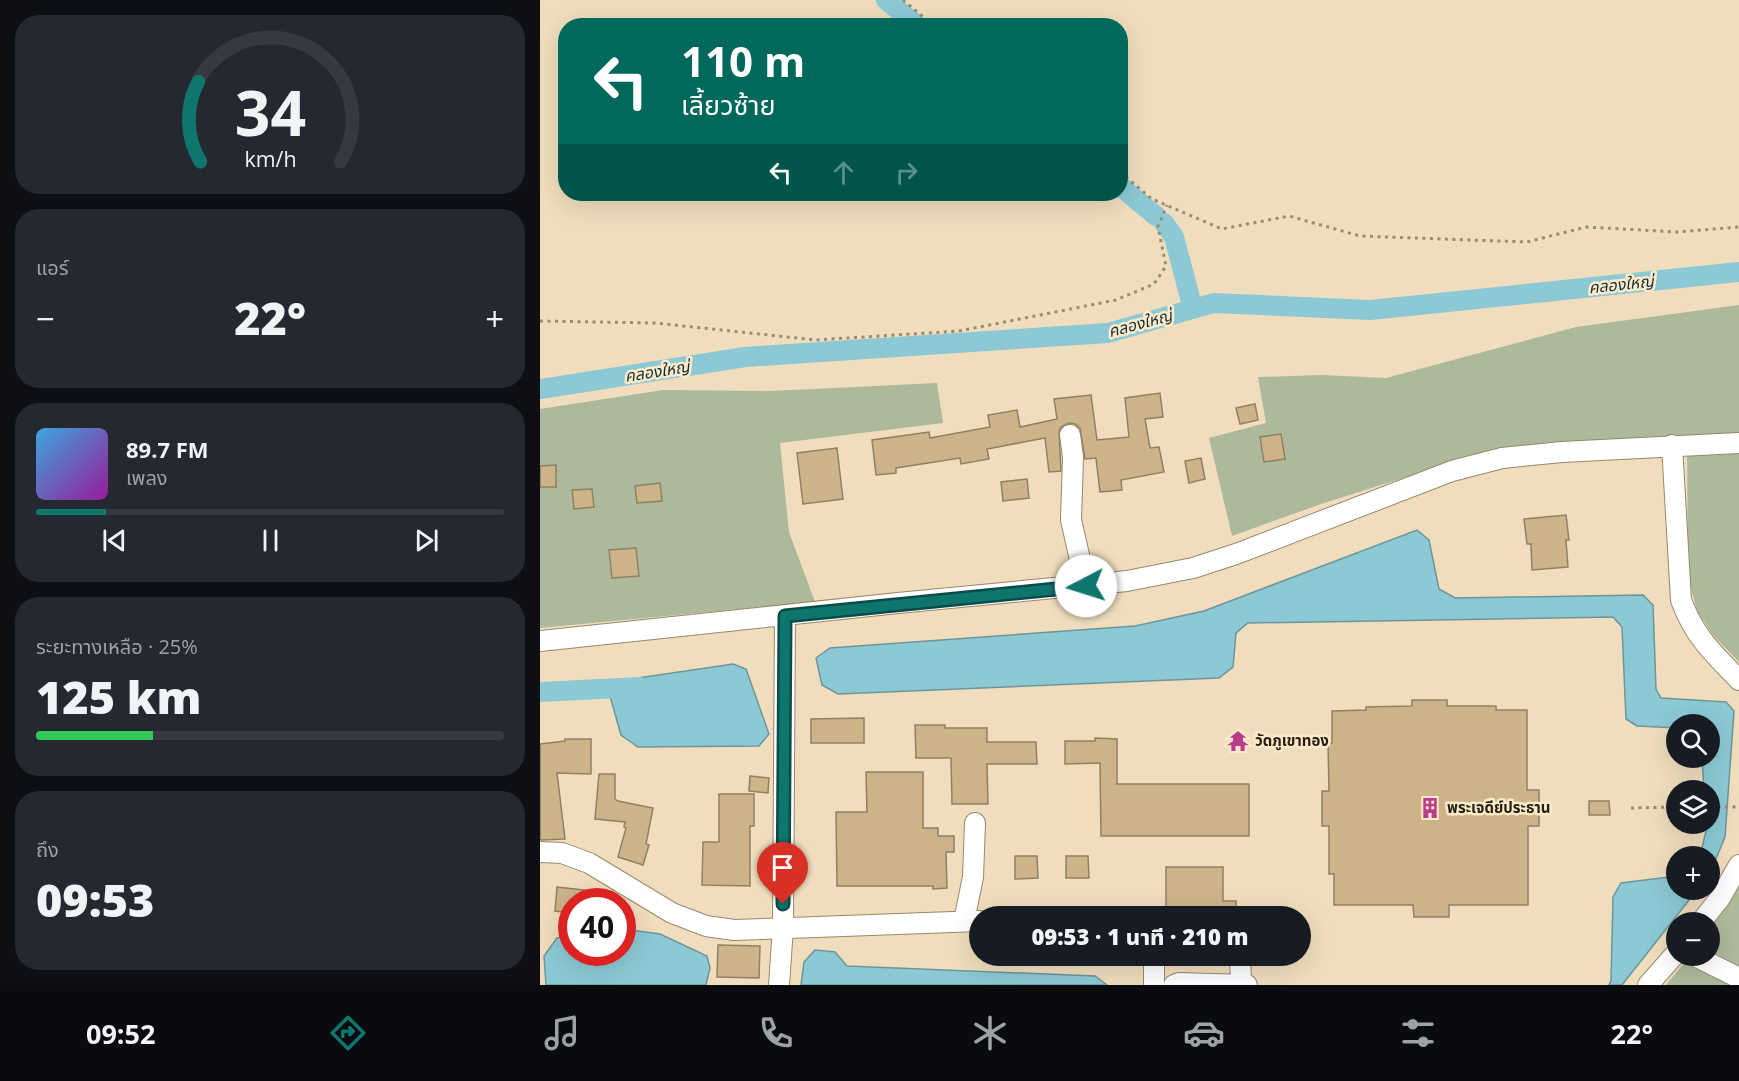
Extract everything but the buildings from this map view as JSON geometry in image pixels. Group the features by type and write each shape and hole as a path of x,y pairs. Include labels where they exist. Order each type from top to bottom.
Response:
{"street":[{"path":"1070,435 1073,457 1071,520 1086,586"},
{"path":"540,641 1127,581 1193,568 1236,554 1452,471 1502,458 1672,445 1739,443"},
{"path":"1672,445 1681,600 1687,616 1703,643 1739,680"},
{"path":"778,985 783,927 785,616"},
{"path":"972,906 975,823"},
{"path":"540,852 562,853 589,863 672,913 706,926 734,930 969,921"},
{"path":"1709,912 1720,898 1734,888 1739,865"},
{"path":"1648,985 1666,965"},
{"path":"1154,966 1154,985"},
{"path":"1174,985 1179,983 1244,984 1241,966"},
{"path":"1715,966 1739,978"}],"path":[{"path":"903,0 924,18"},
{"path":"1128,179 1152,199 1222,228 1289,216 1360,236 1527,242 1586,227 1677,232 1739,227"},
{"path":"540,321 655,323 816,340 959,331 1116,300 1154,284 1166,266 1158,227 1167,205"},
{"path":"1631,808 1666,807"},
{"path":"1720,807 1739,807"}],"green space":[{"path":"1739,305 1739,662 1713,635 1697,611 1688,577 1687,438 1422,472 1321,504 1232,536 1209,438 1266,423 1258,377 1322,375 1386,378 1576,327"},
{"path":"937,383 943,423 780,443 789,532 815,602 540,628 540,409 663,390 771,391"},
{"path":"1739,885 1739,985 1666,985 1682,966 1720,966 1720,914"}],"water":[{"path":"1417,530 1429,540 1439,589 1455,598 1643,595 1653,605 1656,689 1661,698 1726,702 1734,711 1725,837 1720,849 1720,846 1702,846 1705,834 1720,834 1720,780 1703,780 1703,768 1720,768 1720,714 1666,714 1666,727 1637,726 1626,719 1622,627 1613,617 1248,623 1236,633 1233,667 1219,678 838,694 822,685 816,658 830,648 1135,626 1204,611"},
{"path":"733,664 746,669 769,734 759,746 638,747 621,735 610,696 618,681"},
{"path":"1666,877 1666,900 1689,900 1680,912 1666,912 1666,929 1622,985 1609,985 1611,981 1613,897 1621,883"},
{"path":"636,931 660,934 707,956 710,968 706,985 546,985 544,956 557,938 558,966 636,966"},
{"path":"815,950 835,952 847,966 1095,976 1107,985 801,985 804,962"}],"waterway":[{"path":"886,0 908,18"},
{"path":"1128,193 1156,216"},
{"path":"1164,223 1174,237 1193,309"},
{"name":"คลองใหญ่","path":"540,389 745,357 1108,333 1214,303 1370,310 1739,272"},
{"path":"540,692 640,687"}],"place":[{"name":"วัดภูเขาทอง","path":"1238,741"},
{"name":"พระเจดีย์ประธาน","path":"1430,808"}],"route":[{"path":"783,904 785,616 1086,586"}]}
